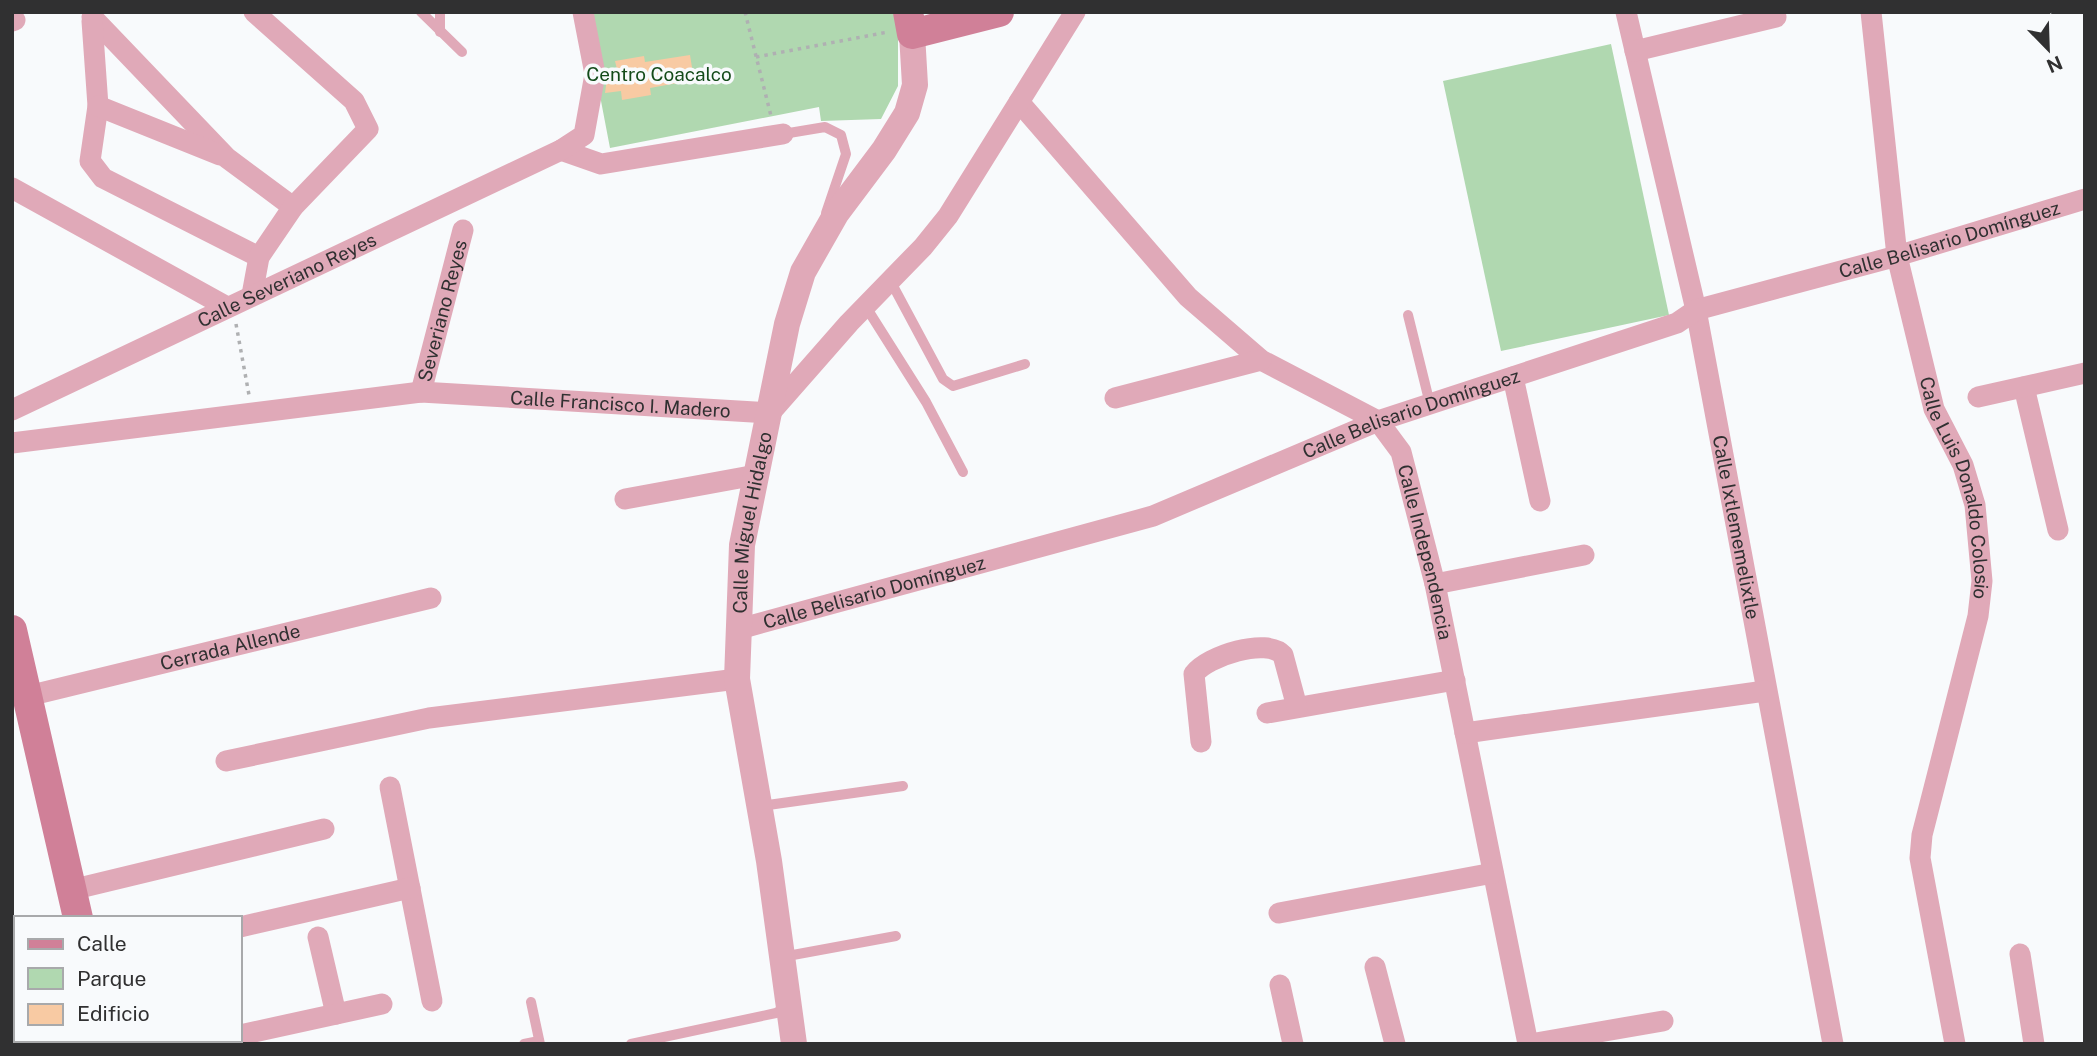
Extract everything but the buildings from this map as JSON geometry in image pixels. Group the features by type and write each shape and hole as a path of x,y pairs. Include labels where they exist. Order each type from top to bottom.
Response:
{"main road":[{"path":"910,25 999,12"},
{"path":"12,629 74,904"}],"street":[{"path":"252,295 259,257 293,207 368,129 354,101 254,12"},
{"name":"Calle Severiano Reyes","path":"12,410 561,150 584,135 595,74 583,12"},
{"path":"770,413 948,216 1075,12"},
{"name":"Calle Ixtlememelixtle","path":"1626,12 1696,310 1833,1044"},
{"name":"Calle Luis Donaldo Colosio","path":"1871,12 1897,256 1934,409 1963,465 1975,505 1980,542 1982,581 1978,616 1922,835 1920,858 1955,1044"},
{"path":"91,17 227,158 293,207"},
{"path":"91,17 98,106 90,162 103,178 259,257"},
{"path":"1635,51 1776,17"},
{"name":"Calle Miguel Hidalgo","path":"794,1044 759,806 737,679 742,545 787,324 803,272 907,113 915,85 910,25"},
{"name":"Calle Independencia","path":"1019,102 1188,297 1261,360 1378,421 1401,452 1435,584 1529,1044"},
{"path":"98,106 227,158"},
{"path":"561,150 601,164 779,135"},
{"path":"12,188 229,306"},
{"name":"Calle Belisario Domínguez","path":"739,629 1153,516 1378,421 1677,323 1696,310 1897,256 2085,199"},
{"name":"Severiano Reyes","path":"421,391 463,230"},
{"path":"1115,398 1261,360"},
{"path":"1978,397 2085,373"},
{"path":"1513,377 1540,501"},
{"path":"2024,387 2058,530"},
{"name":"Calle Francisco I. Madero","path":"12,443 421,391 770,413"},
{"path":"625,499 756,475"},
{"path":"1435,584 1584,555"},
{"name":"Cerrada Allende","path":"29,696 431,598"},
{"path":"1201,743 1194,674 1212,658 1267,646 1278,649 1283,655 1297,707"},
{"path":"226,761 429,718 737,679"},
{"path":"1267,713 1455,680"},
{"path":"1465,733 1765,691"},
{"path":"390,788 432,1001"},
{"path":"74,904 324,829"},
{"path":"1279,913 1493,873"},
{"path":"242,928 410,888"},
{"path":"318,937 336,1014"},
{"path":"2020,954 2034,1044"},
{"path":"1374,967 1395,1044"},
{"path":"1280,985 1293,1044"},
{"path":"242,1035 382,1004"},
{"path":"1529,1044 1663,1021"}],"lane":[{"path":"421,12 462,52"},
{"path":"440,12 440,32"},
{"path":"779,135 825,127 841,135 845,146 845,154 814,252"},
{"path":"891,282 943,379 953,386 965,385 1026,364"},
{"path":"866,307 926,402 963,472"},
{"path":"1408,316 1430,404"},
{"path":"759,806 903,786"},
{"path":"782,957 896,936"},
{"path":"524,1044 540,1042 531,1002"},
{"path":"631,1044 776,1013 789,1006"}],"path":[{"path":"745,12 779,135"},
{"path":"756,57 910,25"},
{"path":"229,306 253,413"}],"green space":[{"name":"Centro Coacalco","path":"584,12 895,12 898,24 898,86 881,119 821,121 819,107 610,148"},
{"path":"1611,44 1669,315 1501,351 1443,81"}]}
